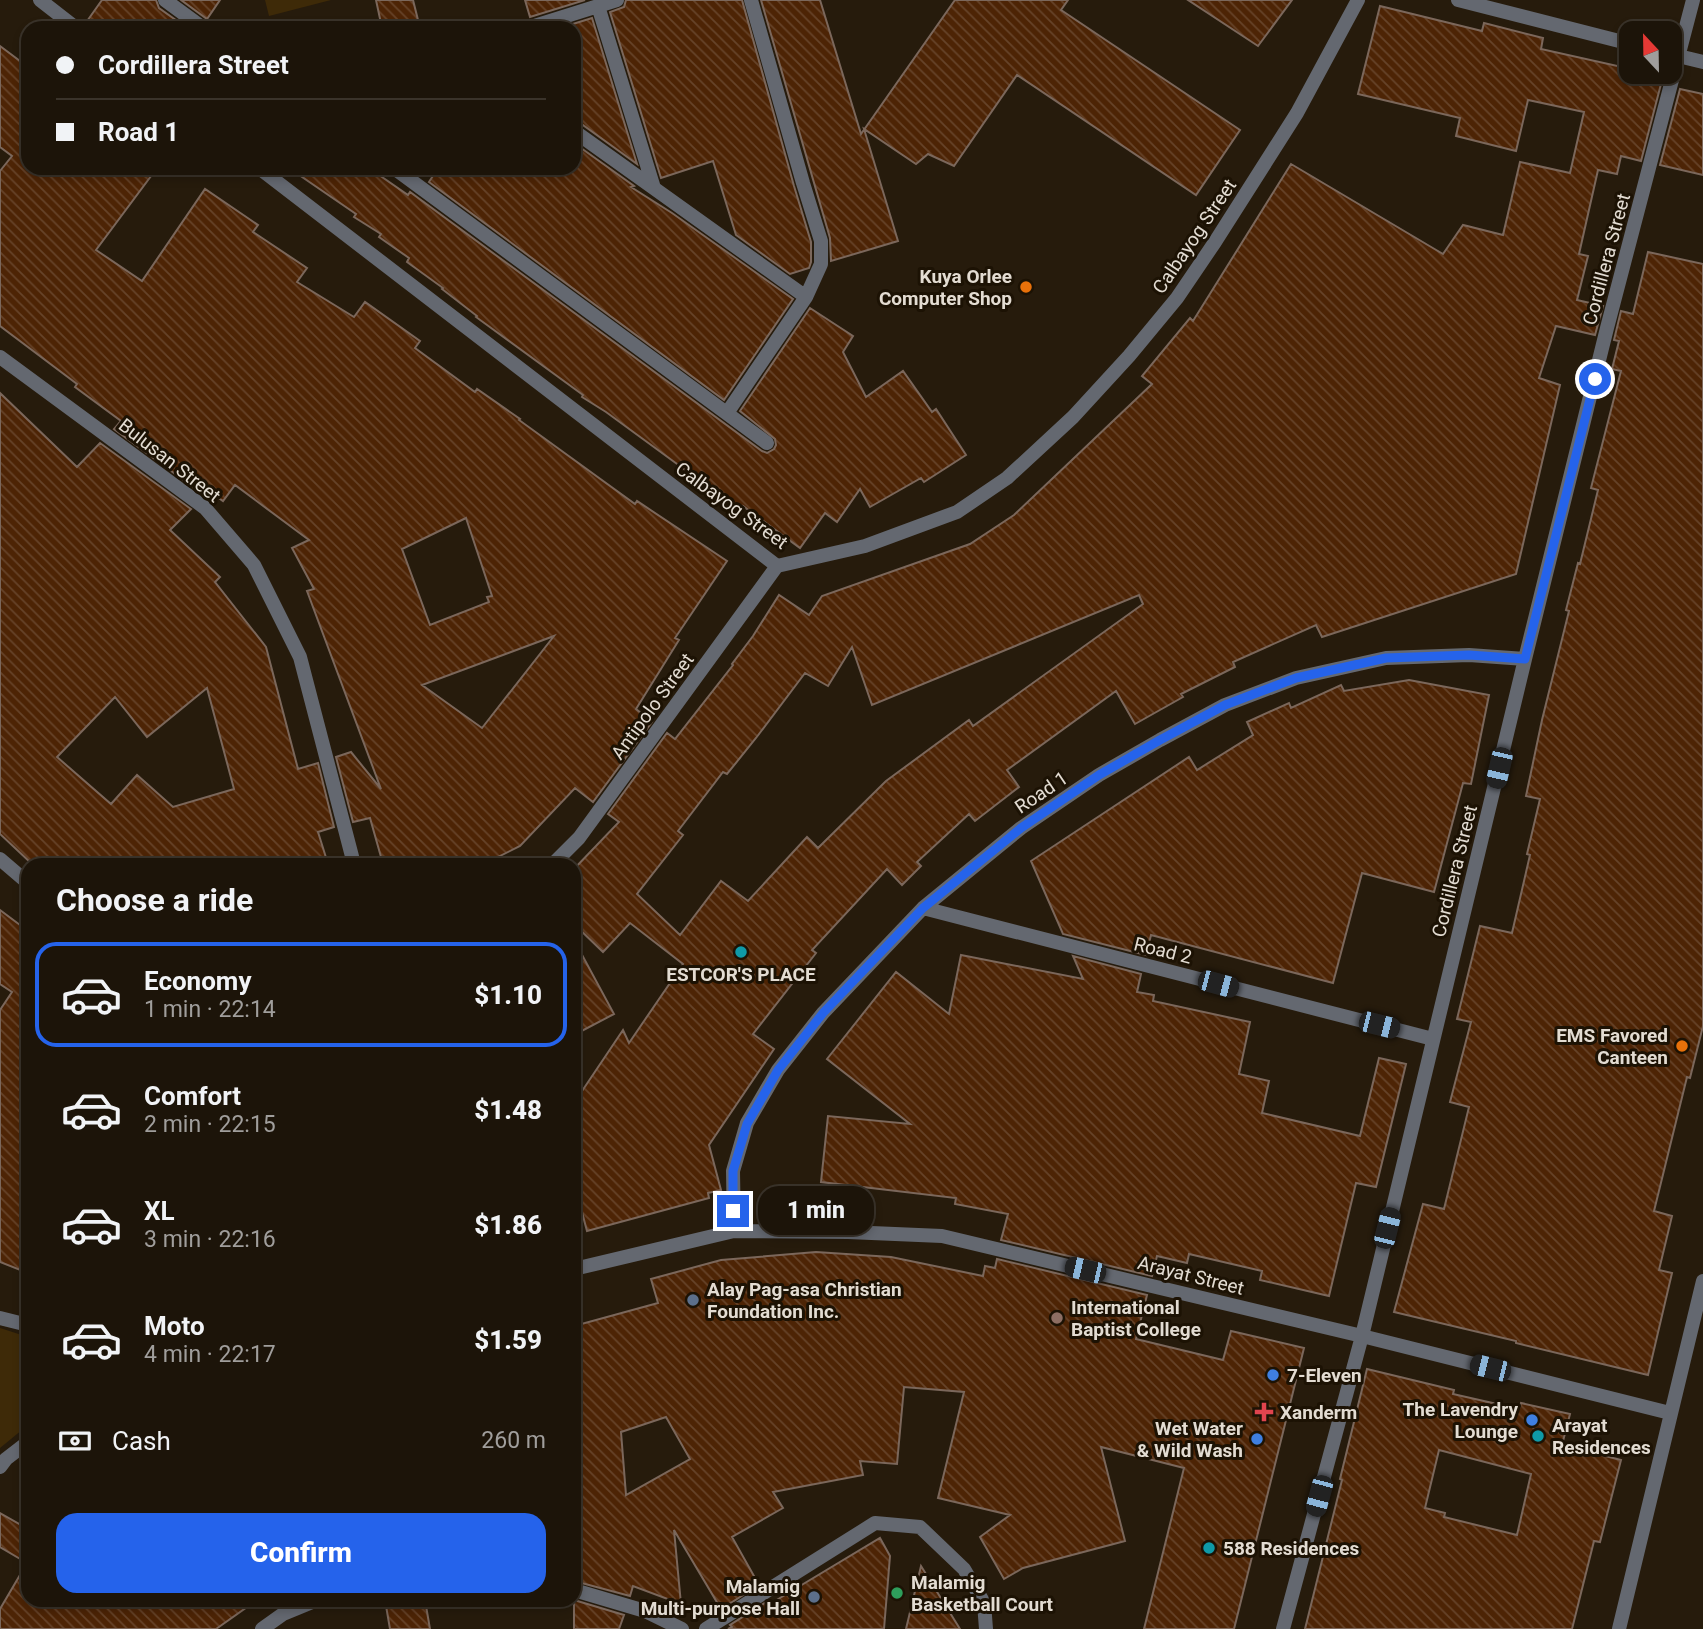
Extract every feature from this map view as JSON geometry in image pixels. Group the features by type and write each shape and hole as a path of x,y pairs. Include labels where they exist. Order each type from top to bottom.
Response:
{"street":[{"path":"40,0 67,21"},
{"path":"165,0 194,21"},
{"path":"550,21 617,0"},
{"path":"727,413 806,297 821,264 821,241 751,0"},
{"name":"Calbayog Street","path":"268,175 777,566 865,547 957,512 1007,478 1073,417 1177,298 1301,107 1358,0"},
{"path":"1458,0 1619,41"},
{"name":"Cordillera Street","path":"1682,32 1693,0"},
{"path":"598,6 654,188"},
{"path":"1682,57 1703,62"},
{"name":"Cordillera Street","path":"1283,1629 1362,1336 1667,84"},
{"path":"581,136 806,297"},
{"path":"404,175 766,443"},
{"name":"Bulusan Street","path":"0,357 205,508 254,565 300,657 352,858"},
{"name":"Antipolo Street","path":"559,858 579,838 777,566"},
{"name":"Road 1","path":"734,1231 733,1171 747,1124 778,1070 823,1013 923,908 1021,828 1099,775 1225,705 1296,678 1386,658 1469,655 1525,659"},
{"path":"0,859 21,877"},
{"name":"Road 2","path":"923,908 1433,1039"},
{"name":"Arayat Street","path":"581,1267 734,1231 942,1236 1670,1413"},
{"path":"1619,1629 1703,1281"},
{"path":"0,1318 21,1323"},
{"path":"0,1467 21,1447"},
{"path":"706,1629 875,1523 920,1527 964,1569 984,1604 985,1629"},
{"path":"581,1591 645,1611 682,1629"},
{"path":"262,1629 283,1614 300,1607"}],"shaded area":[{"path":"265,0 331,0 269,16"},
{"path":"0,1328 21,1335 21,1431 0,1448"}],"building":[{"path":"102,0 156,0 159,8 177,21 87,21"},
{"path":"181,0 220,0 207,19"},
{"path":"376,0 413,0 418,21 380,21"},
{"path":"525,0 585,0 530,17"},
{"path":"626,0 742,0 811,242 809,268 790,274 736,235 713,161 661,178 610,12 624,7"},
{"path":"761,0 820,0 861,134 864,130 898,241 831,261 830,238"},
{"path":"955,0 1068,0 1061,10 1240,130 1196,195 1017,75 954,166 928,154 916,164 864,129"},
{"path":"1188,0 1292,0 1258,46"},
{"path":"1380,6 1482,31 1484,23 1543,38 1541,49 1619,66 1619,84 1661,84 1641,161 1621,156 1617,174 1598,170 1579,254 1588,256 1577,300 1603,306 1595,335 1556,326 1539,378 1560,385 1516,574 1322,637 1316,625 1233,662 1235,667 1181,694 1183,697 1135,724 1116,691 1007,770 1019,787 975,821 969,814 917,862 921,866 902,885 887,869 812,950 816,953 753,1034 774,1049 709,1145 721,1190 708,1193 709,1198 587,1231 581,1208 581,1093 623,1030 629,1043 683,964 630,923 603,952 581,931 581,862 619,822 608,814 667,733 675,739 733,665 779,595 809,615 822,596 970,544 1014,515 1152,384 1142,376 1190,318 1193,321 1291,164 1443,254 1463,225 1503,235 1520,162 1570,173 1584,112 1528,100 1516,151 1456,136 1460,118 1358,94","holes":["1139,595 1143,604 973,726 969,720 886,781 818,848 807,837 748,901 721,881 680,935 637,894 683,835 678,831 723,772 727,774 756,738 805,673 828,686 852,647 872,705"]},
{"path":"592,18 637,164 581,124 581,21"},
{"path":"0,46 21,62 21,175 152,175 96,250 142,281 205,189 258,225 253,232 307,268 297,282 354,317 365,302 420,341 415,348 475,392 477,389 520,419 635,504 637,501 727,561 675,638 679,640 636,709 652,722 593,802 575,788 520,846 496,858 381,858 370,818 353,822 336,757 351,752 381,789 307,591 314,589 292,548 309,540 235,485 223,501 209,491 204,495 114,429 121,421 0,326 0,171 12,156 0,147","holes":["466,518 492,596 487,597 489,602 430,625 402,549","554,636 482,728 422,685"]},
{"path":"1680,89 1703,94 1703,175 1660,165"},
{"path":"581,148 634,186 631,187 793,299 724,400 429,182 434,175 581,175"},
{"path":"299,175 379,175 408,195 410,192 767,453 774,449 775,439 740,411 810,308 853,336 843,352 866,397 903,371 932,412 936,409 966,455 924,482 921,478 870,507 860,489 837,522 825,513 800,548 743,506 740,510 582,397 583,395 476,317 443,288 407,262 409,258 379,237 381,234 354,217 356,214"},
{"path":"1648,252 1703,264 1703,1026 1690,1078 1687,1077 1654,1211 1672,1216 1659,1270 1672,1273 1648,1375 1394,1312 1423,1204 1444,1209 1469,1107 1450,1102 1471,1022 1457,1019 1480,926 1512,933 1540,799 1526,796 1569,611 1566,610 1598,490 1591,488 1621,371 1612,369 1619,341 1614,340 1621,311 1633,314"},
{"path":"0,393 77,467 100,443 191,509 170,530 220,577 215,582 266,647 298,769 318,763 334,827 318,832 326,858 26,858 0,834","holes":["207,688 234,789 173,807 137,775 111,804 57,757 115,697 147,737"]},
{"path":"1409,680 1489,695 1471,784 1463,783 1434,892 1362,873 1333,983 1151,935 1146,955 1063,934 1031,861 1189,757 1197,770 1253,735 1247,722 1289,703 1291,708 1341,685 1344,691"},
{"path":"0,910 21,926 21,1270 0,1262 0,1010 12,992 0,984"},
{"path":"581,953 614,1014 581,1031"},
{"path":"961,955 1083,979 1073,956 1141,974 1137,992 1154,995 1153,1001 1250,1022 1239,1074 1269,1081 1262,1113 1360,1136 1379,1058 1406,1064 1376,1187 1356,1183 1329,1296 1260,1280 1262,1271 1189,1254 1187,1263 1157,1256 1152,1276 1001,1240 1008,1214 955,1204 956,1198 821,1182 828,1116 910,1124 827,1059 896,972 949,1014"},
{"path":"816,1252 891,1257 983,1276 985,1266 995,1268 997,1259 1147,1295 1136,1339 1223,1360 1231,1331 1304,1348 1234,1629 1144,1629 1184,1468 1101,1447 1125,1541 1023,1568 1004,1579 980,1537 1010,1515 938,1498 964,1392 904,1387 897,1464 860,1461 863,1475 773,1492 783,1508 732,1537 759,1585 721,1609 674,1530 681,1604 633,1586 630,1596 581,1583 581,1324 658,1303 651,1279 721,1260","holes":["666,1417 690,1459 626,1495 621,1432"]},
{"path":"1367,1369 1454,1390 1453,1394 1519,1409 1521,1403 1570,1414 1562,1445 1621,1460 1600,1542 1594,1541 1572,1629 1305,1629 1342,1480 1340,1479","holes":["1439,1450 1531,1474 1517,1535 1444,1517 1445,1513 1425,1508"]},
{"path":"0,1513 21,1525 21,1559 0,1547"},
{"name":"Malamig Multi-purpose Hall","path":"880,1538 890,1556 884,1629 728,1629 732,1627 730,1625 768,1601 770,1604"},
{"path":"921,1566 960,1629 906,1629"},
{"path":"21,1573 21,1607 247,1607 216,1629 0,1629 0,1609"},
{"path":"581,1602 624,1615 619,1629 574,1629 574,1607 581,1607"},
{"path":"386,1607 426,1607 430,1629 390,1629"}],"place":[{"name":"Kuya Orlee Computer Shop","path":"1026,287"},
{"name":"ESTCOR'S PLACE","path":"741,952"},
{"name":"EMS Favored Canteen","path":"1682,1046"},
{"name":"Alay Pag-asa Christian Foundation Inc.","path":"693,1300"},
{"name":"International Baptist College","path":"1057,1318"},
{"name":"7-Eleven","path":"1273,1375"},
{"name":"Xanderm","path":"1264,1412"},
{"name":"The Lavendry Lounge","path":"1532,1420"},
{"name":"Arayat Residences","path":"1538,1436"},
{"name":"Wet Water & Wild Wash","path":"1257,1439"},
{"name":"588 Residences","path":"1209,1548"},
{"name":"Malamig Basketball Court","path":"897,1593"},
{"name":"Malamig Multi-purpose Hall","path":"814,1597"}],"route":[{"path":"733,1211 733,1171 747,1124 778,1070 823,1013 923,908 1021,828 1099,775 1160,740 1225,705 1296,678 1386,658 1469,655 1525,659 1595,379"}]}
